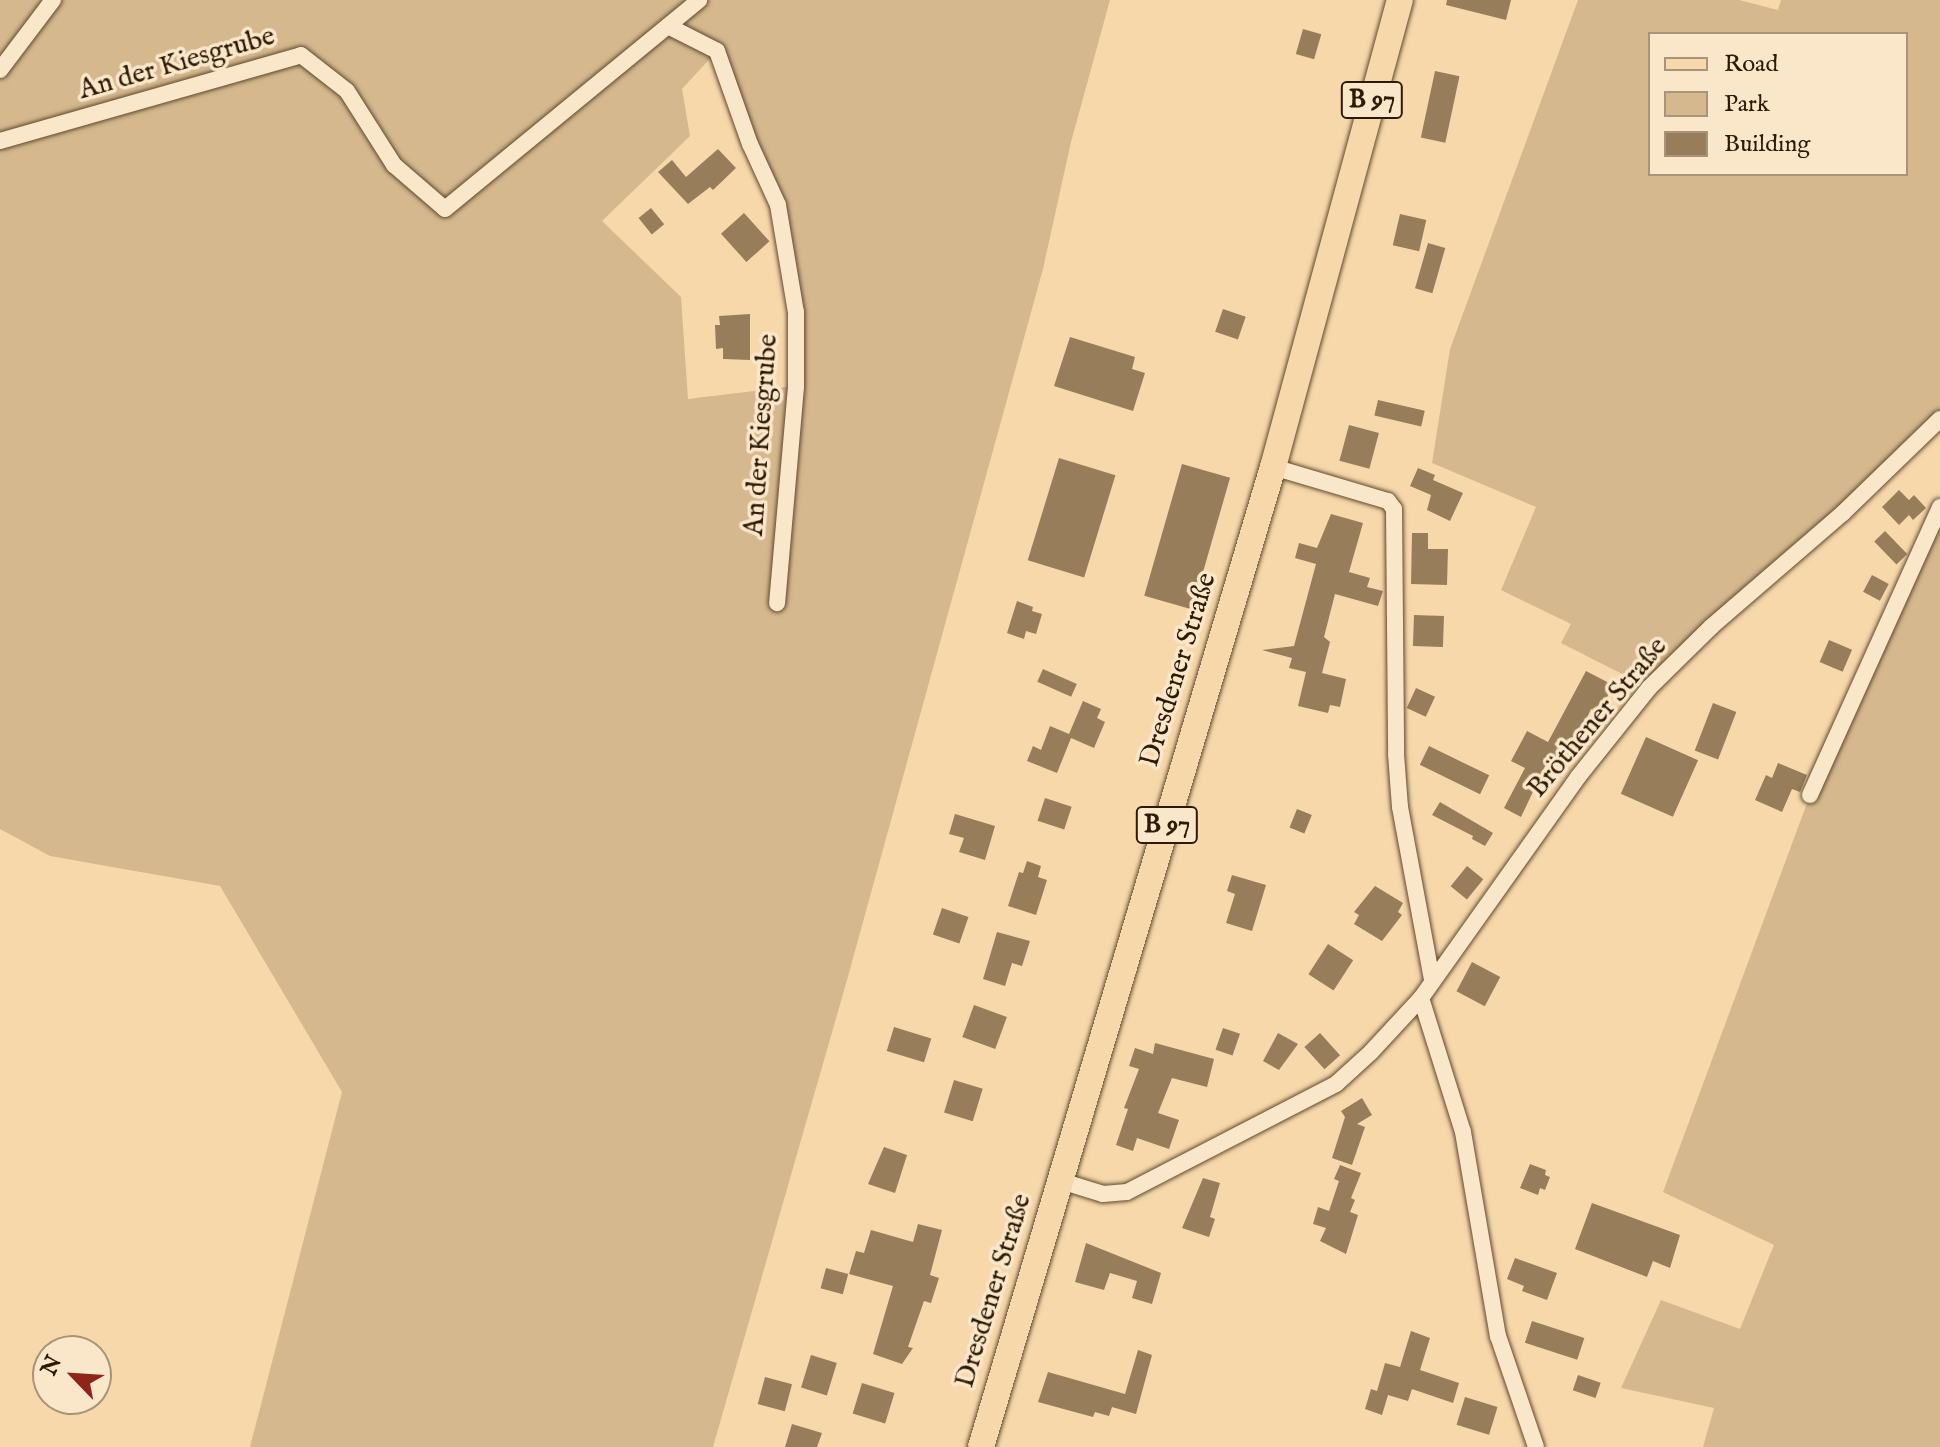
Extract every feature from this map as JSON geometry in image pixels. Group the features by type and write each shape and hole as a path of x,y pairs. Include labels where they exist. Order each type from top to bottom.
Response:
{"main road":[{"name":"Dresdener Straße","path":"981,1447 1273,467 1400,0"}],"street":[{"path":"0,70 53,0"},
{"name":"An der Kiesgrube","path":"0,141 301,55 347,91 394,165 445,209 699,0"},
{"name":"An der Kiesgrube","path":"668,26 717,51 750,144 778,205 796,312 796,387 777,603"},
{"name":"Bröthener Straße","path":"1061,1181 1103,1194 1127,1192 1336,1084 1421,998 1578,777 1649,688 1712,626 1843,513 1940,419"},
{"path":"1273,467 1388,501 1394,509 1399,794 1432,980"},
{"path":"1810,795 1940,507"},
{"path":"1421,998 1463,1132 1498,1336 1536,1447"}],"green space":[{"path":"0,0 1110,0 1071,142 1043,269 847,980 713,1447 250,1447 342,1092 220,886 50,856 0,829","holes":["716,52 778,205 795,312 795,386 688,399 681,297 602,221 690,136 682,89"]},
{"path":"1578,0 1739,0 1778,10 1781,0 1940,0 1940,419 1648,687 1561,643 1571,624 1501,590 1536,507 1432,463 1450,349"},
{"path":"1940,507 1940,1447 1703,1447 1714,1408 1621,1388 1661,1300 1740,1329 1774,1245 1663,1192 1810,795"}],"building":[{"path":"1447,0 1511,0 1506,20 1446,5"},
{"path":"1303,29 1321,34 1314,59 1296,54"},
{"path":"1435,71 1459,76 1445,143 1421,138"},
{"path":"718,149 736,168 713,190 710,187 688,204 658,172 672,160 686,177"},
{"path":"651,208 664,224 652,234 639,218"},
{"path":"744,213 769,241 746,262 721,234"},
{"path":"1400,214 1426,220 1419,251 1393,245"},
{"path":"1428,243 1445,248 1432,293 1415,288"},
{"path":"1223,309 1246,317 1238,340 1215,332"},
{"path":"750,314 750,360 723,359 723,348 716,349 715,325 720,325 719,316"},
{"path":"1070,337 1135,357 1132,369 1145,373 1133,411 1054,386"},
{"path":"1378,400 1425,411 1421,426 1374,416"},
{"path":"1349,425 1379,433 1369,469 1339,461"},
{"path":"1059,458 1115,475 1084,578 1028,560"},
{"path":"1182,464 1230,478 1192,609 1144,596"},
{"path":"1418,468 1435,475 1433,480 1463,493 1450,521 1427,510 1431,495 1410,486"},
{"path":"1899,490 1909,500 1914,495 1926,508 1913,520 1909,515 1899,525 1882,507"},
{"path":"1331,514 1363,523 1349,572 1370,578 1367,587 1383,591 1378,606 1335,594 1324,637 1330,642 1322,673 1346,679 1340,707 1330,705 1328,713 1298,706 1306,672 1289,668 1292,658 1262,650 1294,646 1316,564 1295,558 1299,543 1317,548"},
{"path":"1885,531 1907,554 1896,564 1874,541"},
{"path":"1412,533 1428,533 1428,549 1448,549 1447,585 1411,584"},
{"path":"1872,575 1889,584 1880,601 1863,592"},
{"path":"1017,601 1042,614 1036,634 1026,631 1024,639 1007,633"},
{"path":"1414,615 1444,616 1443,647 1413,646"},
{"path":"1829,640 1852,650 1843,672 1820,662"},
{"path":"1043,669 1077,684 1071,697 1037,682"},
{"path":"1586,671 1613,685 1599,714 1591,709 1564,767 1548,760 1521,817 1504,808 1525,768 1511,761 1527,731 1548,742"},
{"path":"1416,688 1435,697 1426,717 1407,708"},
{"path":"1083,701 1101,709 1097,718 1105,722 1094,748 1071,738 1057,773 1027,761 1033,746 1041,750 1050,726 1069,734"},
{"path":"1713,703 1736,712 1718,760 1695,751"},
{"path":"1646,737 1698,760 1673,817 1621,794"},
{"path":"1429,746 1489,775 1480,794 1420,765"},
{"path":"1778,763 1807,775 1800,792 1792,789 1782,812 1755,800 1766,775 1772,778"},
{"path":"1045,798 1072,807 1064,829 1038,821"},
{"path":"1440,802 1493,833 1485,846 1472,839 1473,836 1432,815"},
{"path":"1297,809 1312,815 1304,834 1290,828"},
{"path":"955,814 995,826 985,860 959,852 964,838 949,834"},
{"path":"1027,861 1041,866 1038,877 1047,880 1036,915 1008,906 1019,872 1023,873"},
{"path":"1467,866 1483,879 1467,899 1451,886"},
{"path":"1232,875 1266,885 1252,931 1226,923 1235,894 1227,891"},
{"path":"1375,886 1403,903 1398,912 1402,915 1382,941 1354,924 1359,915 1354,912"},
{"path":"942,908 968,917 959,944 933,934"},
{"path":"997,932 1030,941 1022,966 1012,963 1005,986 983,979"},
{"path":"1328,944 1353,960 1334,991 1308,974"},
{"path":"1472,962 1500,977 1485,1006 1457,991"},
{"path":"974,1005 1007,1017 995,1049 962,1037"},
{"path":"894,1027 931,1038 924,1062 887,1051"},
{"path":"1223,1028 1240,1034 1233,1056 1216,1050"},
{"path":"1278,1033 1298,1044 1279,1070 1263,1061"},
{"path":"1320,1033 1340,1055 1324,1069 1304,1047"},
{"path":"1155,1043 1214,1059 1207,1087 1172,1078 1158,1113 1179,1120 1169,1149 1137,1138 1133,1151 1116,1145 1128,1109 1124,1108 1139,1069 1129,1066 1135,1048 1153,1054"},
{"path":"954,1080 983,1089 973,1121 944,1113"},
{"path":"1362,1098 1372,1115 1357,1124 1365,1127 1352,1165 1332,1158 1345,1117 1341,1111"},
{"path":"884,1147 907,1155 895,1193 868,1184"},
{"path":"1530,1164 1546,1170 1545,1175 1550,1177 1545,1190 1540,1188 1538,1195 1520,1188"},
{"path":"1340,1165 1361,1173 1351,1198 1355,1200 1350,1212 1358,1215 1346,1254 1320,1241 1326,1228 1313,1224 1318,1207 1329,1211 1339,1181 1334,1179"},
{"path":"1203,1178 1220,1183 1210,1217 1215,1219 1209,1237 1182,1228"},
{"path":"1592,1203 1680,1235 1670,1268 1653,1261 1647,1277 1575,1249"},
{"path":"918,1224 942,1230 930,1275 939,1278 931,1303 924,1301 908,1347 913,1348 902,1364 873,1354 893,1286 849,1274 856,1251 864,1253 871,1230 913,1242"},
{"path":"1086,1243 1161,1273 1152,1304 1132,1298 1137,1281 1110,1273 1104,1290 1075,1282"},
{"path":"1515,1258 1557,1273 1547,1300 1522,1291 1524,1286 1507,1279"},
{"path":"826,1268 848,1274 843,1294 821,1288"},
{"path":"1532,1321 1584,1338 1577,1360 1525,1343"},
{"path":"1411,1331 1430,1338 1420,1370 1459,1383 1453,1403 1412,1389 1408,1401 1388,1395 1382,1415 1365,1409 1371,1389 1377,1391 1385,1363 1400,1367"},
{"path":"1138,1350 1152,1355 1136,1414 1112,1407 1109,1416 1095,1412 1093,1417 1038,1402 1048,1372 1125,1394"},
{"path":"811,1355 837,1363 827,1395 801,1388"},
{"path":"1578,1375 1601,1383 1595,1398 1573,1390"},
{"path":"765,1377 792,1384 785,1411 758,1404"},
{"path":"862,1383 895,1393 885,1424 853,1414"},
{"path":"1465,1397 1498,1407 1489,1435 1457,1425"},
{"path":"792,1424 822,1433 817,1447 785,1447"}]}
